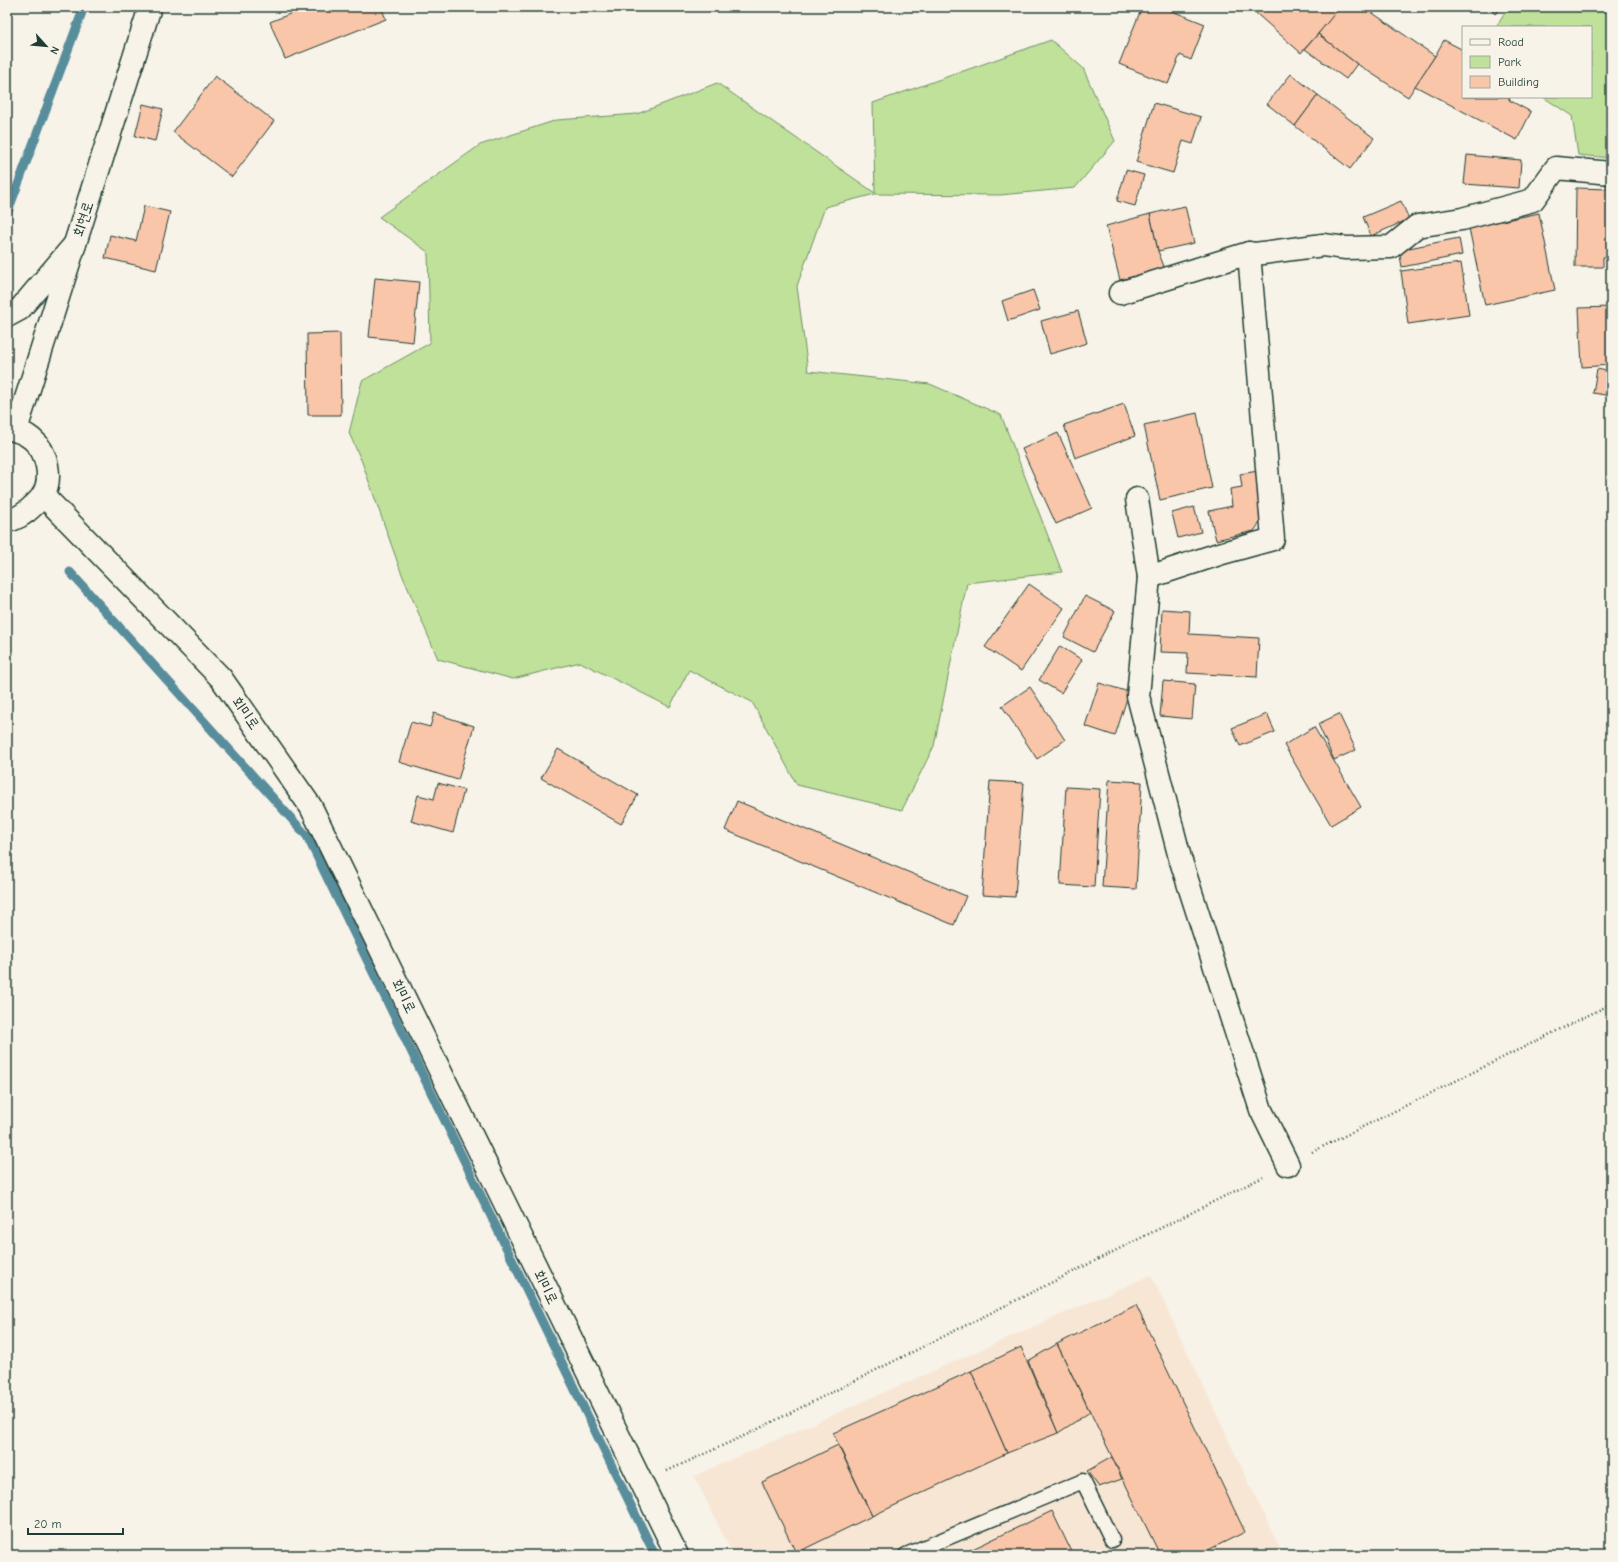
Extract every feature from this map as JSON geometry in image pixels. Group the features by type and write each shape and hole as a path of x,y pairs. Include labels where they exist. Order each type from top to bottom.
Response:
{"street":[{"name":"회현로","path":"11,429 75,244 150,7"},
{"path":"1120,293 1249,253 1255,254 1323,245 1346,248 1391,247 1417,226 1462,219 1533,200 1556,168 1611,173"},
{"path":"7,316 20,309 75,244"},
{"path":"1149,577 1219,554 1273,539 1249,253"},
{"path":"7,521 23,516 43,495 48,481 47,466 43,452 33,439 11,429"},
{"name":"회미로","path":"43,495 221,678 311,807 677,1555"},
{"path":"1137,499 1149,577 1138,696 1180,858 1261,1110 1288,1164"}],"lane":[{"path":"906,1555 1083,1481 1112,1540"}],"path":[{"path":"641,1483 748,1434 1611,1004"}],"shaded area":[{"path":"1151,1275 1283,1555 733,1555 694,1476"}],"green space":[{"path":"1509,7 1611,7 1611,158 1578,155 1572,116 1545,98 1592,98 1592,26 1497,26"},
{"path":"1051,40 1083,68 1115,141 1075,188 1000,195 875,194 825,207 797,286 808,371 930,384 1001,415 1062,572 967,583 934,746 902,810 797,785 752,702 689,670 670,707 580,662 513,679 438,659 401,572 362,462 349,433 362,381 430,343 428,252 379,217 480,145 557,120 637,114 717,83 875,193 873,103"}],"building":[{"path":"307,7 381,7 386,19 285,59 270,22"},
{"path":"1142,7 1162,7 1205,24 1191,60 1180,55 1168,84 1119,64"},
{"path":"1249,7 1336,7 1339,10 1301,53"},
{"path":"1340,7 1364,7 1435,56 1408,97 1357,64 1318,34"},
{"path":"1488,7 1502,7 1495,14"},
{"path":"1318,34 1357,64 1346,79 1305,49"},
{"path":"1444,40 1462,49 1462,98 1510,98 1509,100 1531,112 1517,140 1415,86"},
{"path":"1291,74 1318,95 1295,126 1267,104"},
{"path":"215,76 274,121 232,177 173,132"},
{"path":"1318,95 1374,138 1350,169 1295,126"},
{"path":"1154,103 1201,117 1193,144 1183,141 1173,173 1136,162"},
{"path":"143,104 163,109 155,141 135,136"},
{"path":"1467,155 1521,160 1519,188 1464,184"},
{"path":"1126,170 1144,175 1135,206 1117,201"},
{"path":"1576,188 1611,189 1611,257 1603,257 1603,267 1575,267"},
{"path":"1401,201 1409,219 1371,236 1363,217"},
{"path":"144,206 170,212 156,270 105,258 110,235 136,241"},
{"path":"1185,206 1194,243 1158,251 1150,214"},
{"path":"1539,213 1555,290 1485,305 1469,228"},
{"path":"1150,214 1158,251 1165,269 1120,280 1106,226"},
{"path":"1459,238 1462,255 1402,267 1399,250"},
{"path":"1461,263 1469,315 1408,324 1401,271"},
{"path":"375,278 419,282 413,342 369,337"},
{"path":"1033,290 1040,310 1008,321 1002,301"},
{"path":"1611,307 1611,365 1582,367 1579,308"},
{"path":"1078,311 1087,343 1050,354 1041,321"},
{"path":"340,333 341,415 308,415 307,334"},
{"path":"1597,369 1611,372 1611,396 1593,393"},
{"path":"1124,404 1135,436 1075,458 1064,425"},
{"path":"1197,413 1212,488 1160,500 1144,425"},
{"path":"1058,433 1092,508 1056,524 1022,449"},
{"path":"1258,471 1265,516 1254,531 1216,540 1209,511 1232,506 1230,489 1242,487 1240,474"},
{"path":"1194,507 1201,532 1178,538 1172,513"},
{"path":"1029,584 1064,608 1021,671 985,647"},
{"path":"1085,596 1115,611 1093,652 1064,637"},
{"path":"1162,609 1190,611 1189,634 1259,638 1257,677 1187,673 1188,653 1160,652"},
{"path":"1060,646 1082,660 1061,693 1039,680"},
{"path":"1163,681 1195,684 1192,719 1160,716"},
{"path":"1099,683 1129,692 1115,736 1085,726"},
{"path":"1030,687 1065,740 1037,759 1002,706"},
{"path":"434,713 474,726 458,780 399,762 411,722 430,727"},
{"path":"1267,714 1275,732 1240,746 1232,728"},
{"path":"1339,714 1356,750 1334,760 1318,724"},
{"path":"1314,727 1361,807 1331,825 1284,745"},
{"path":"558,749 638,795 621,824 541,778"},
{"path":"1109,780 1142,782 1136,889 1102,887"},
{"path":"990,781 1024,783 1015,897 982,895"},
{"path":"438,783 464,790 453,833 411,821 418,795 434,799"},
{"path":"1066,787 1100,789 1094,887 1060,885"},
{"path":"737,801 966,896 954,925 725,830"},
{"path":"1136,1305 1245,1532 1198,1555 1160,1555 1057,1344"},
{"path":"1057,1344 1090,1412 1058,1433 1028,1361"},
{"path":"1021,1347 1058,1433 1007,1453 971,1371"},
{"path":"971,1371 1007,1453 872,1516 833,1433"},
{"path":"838,1445 872,1516 796,1553 762,1482"},
{"path":"1112,1457 1122,1479 1099,1487 1087,1471"},
{"path":"1052,1511 1073,1555 960,1555"}],"waterway":[{"path":"7,214 84,7"},
{"path":"70,572 307,836 655,1555"}]}
